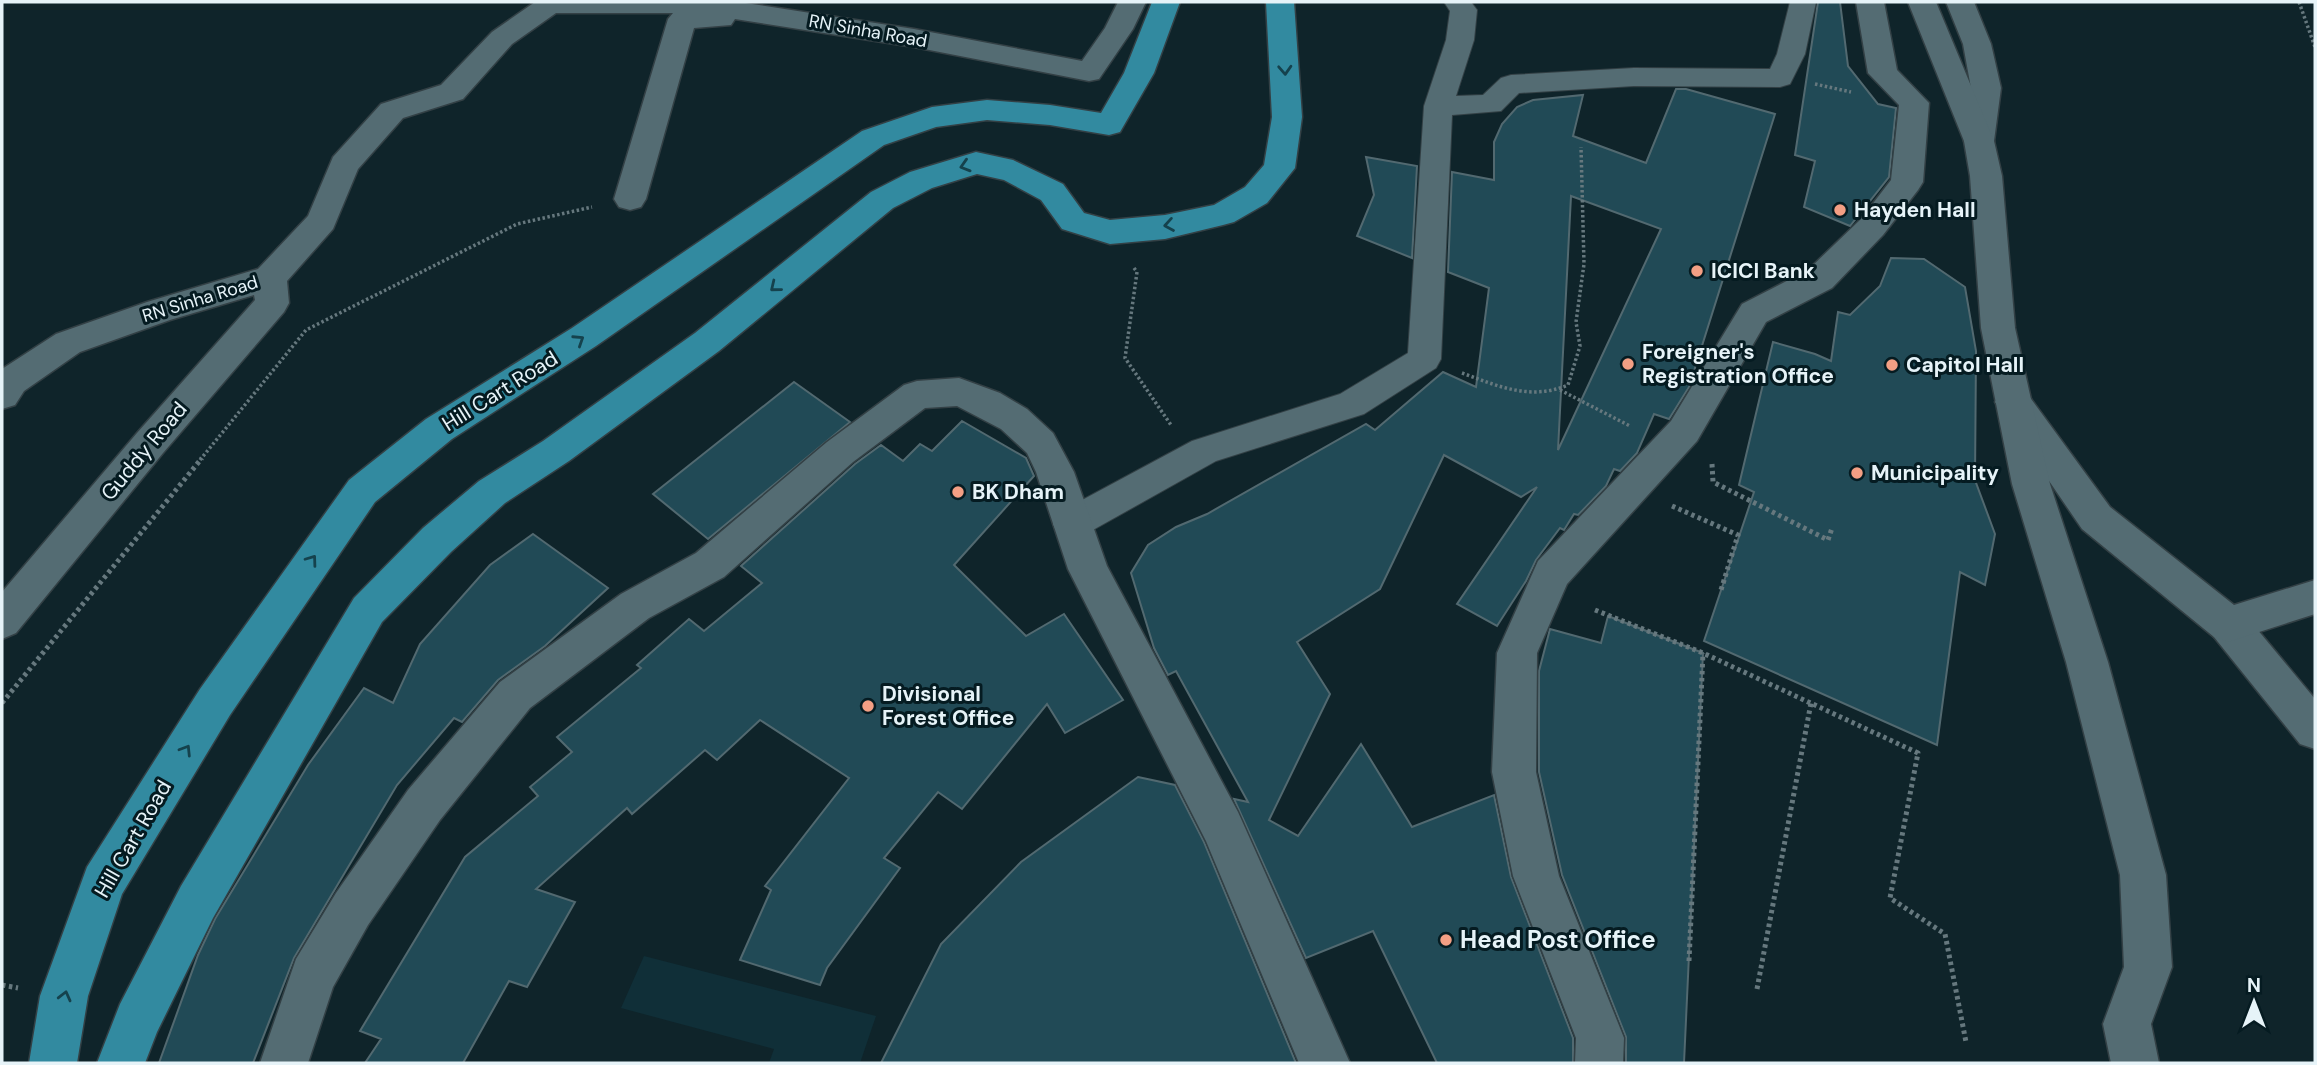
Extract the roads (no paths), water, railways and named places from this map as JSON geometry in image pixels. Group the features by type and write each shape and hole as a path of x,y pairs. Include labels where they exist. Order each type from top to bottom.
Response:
{"highway":[{"name":"Hill Cart Road","path":"53,1063 64,996 103,883 215,702 362,491 439,429 584,337 873,138 932,117 987,110 1109,125 1139,73 1166,2"},
{"path":"121,1063 137,1021 197,902 368,610 437,540 492,492 556,451 707,342 882,200 921,180 976,163 1013,171 1052,192 1073,222 1110,232 1165,227 1223,214 1256,195 1279,168 1287,117 1280,2"}],"street":[{"name":"RN Sinha Road","path":"2,395 11,381 68,343 159,311 270,278 322,221 344,165 391,111 452,92 502,38 550,4 689,4 790,17 914,38 1089,72 1119,29 1132,2"},
{"path":"1071,524 1193,456 1352,404 1424,359 1438,106 1460,40 1464,10 1457,2"},
{"path":"1438,106 1491,104 1511,84 1634,77 1780,78 1791,54 1803,2"},
{"path":"1599,1063 1600,1038 1536,876 1514,772 1517,653 1552,573 1684,431 1754,313 1820,279 1871,227 1907,182 1914,103 1883,73 1870,2"},
{"path":"1922,2 1979,141 1986,176 1998,328 2031,484 2087,662 2143,875 2148,967 2127,1024 2135,1063"},
{"path":"1961,2 1977,44 1986,88 1979,141"},
{"path":"630,199 682,19 790,17"},
{"name":"Guddy Road","path":"2,621 150,443 272,303 270,278"},
{"path":"285,1063 313,976 352,909 424,805 515,695 635,606 710,565 841,452 917,395 959,392 987,402 1014,419 1040,443 1055,472 1088,569 1222,827 1320,1055 1326,1063"},
{"path":"2013,402 2096,518 2228,624 2315,730"},
{"path":"2228,624 2315,597"}],"place":[{"name":"Hayden Hall","path":"1840,210"},
{"name":"ICICI Bank","path":"1697,271"},
{"name":"Foreigner's Registration Office","path":"1628,364"},
{"name":"Capitol Hall","path":"1892,365"},
{"name":"Municipality","path":"1857,473"},
{"name":"BK Dham","path":"958,492"},
{"name":"Divisional Forest Office","path":"868,706"},
{"name":"Head Post Office","path":"1446,940"}]}
